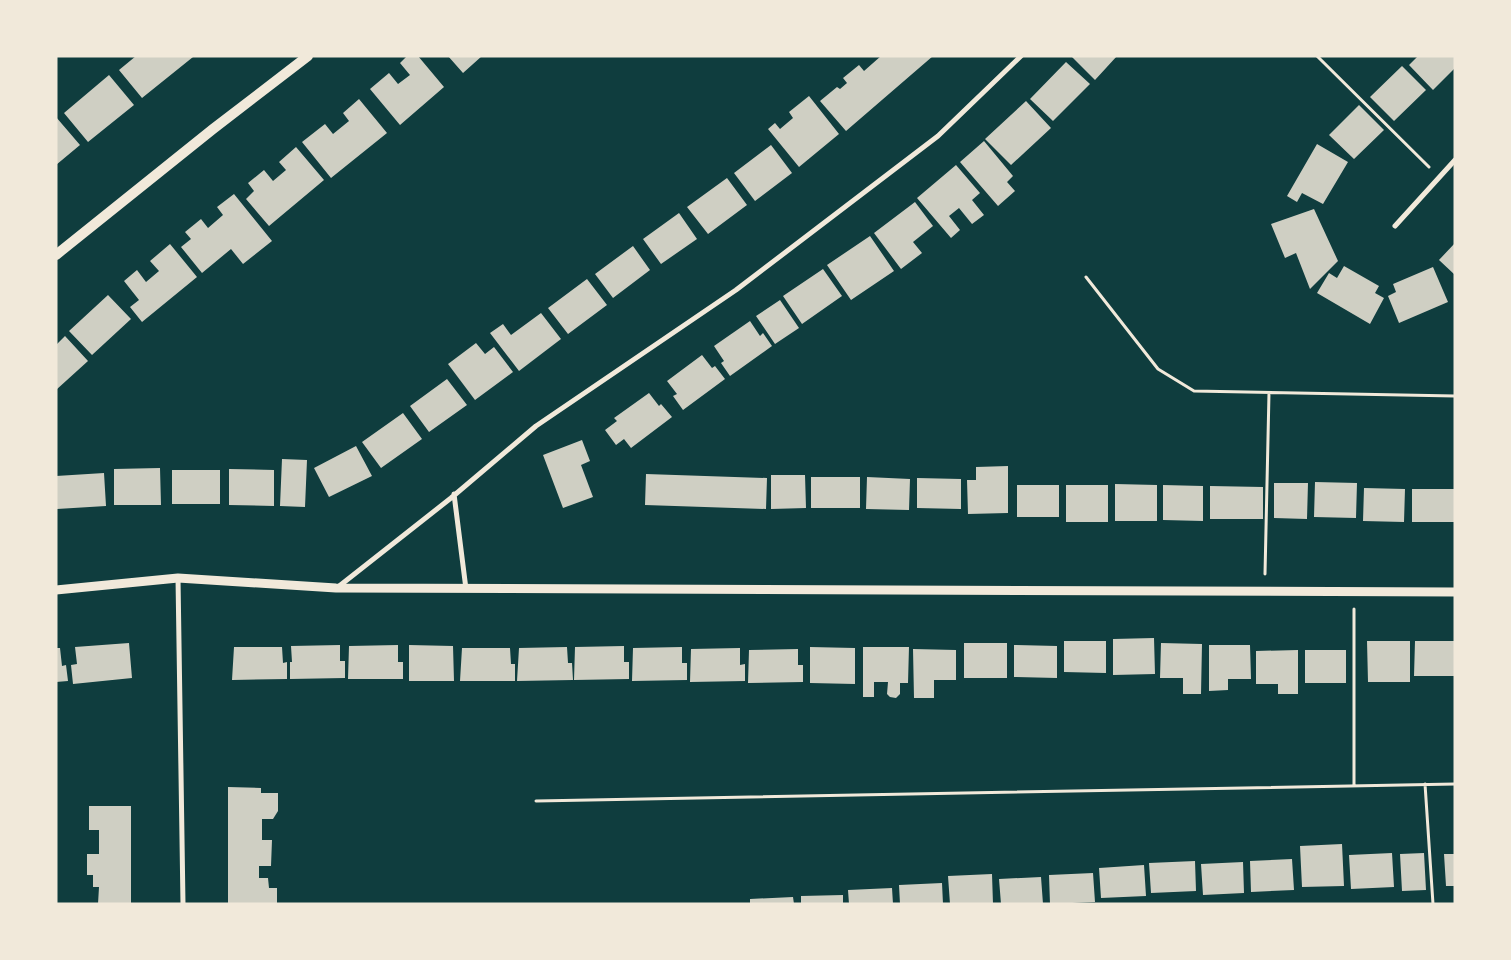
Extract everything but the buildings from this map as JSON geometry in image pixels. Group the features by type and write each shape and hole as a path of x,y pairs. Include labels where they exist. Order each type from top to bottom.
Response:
{"main road":[{"path":"56,255 213,129 308,56"}],"street":[{"path":"336,588 536,426 736,290 938,136 1021,56"},
{"path":"1395,226 1455,160"},
{"path":"454,494 466,589"},
{"path":"178,578 182,904"},
{"path":"56,590 178,578 336,588 1455,592"}],"path":[{"path":"1317,56 1439,177"},
{"path":"1086,277 1158,369 1194,391 1455,396"},
{"path":"1265,591 1269,392"},
{"path":"1354,591 1354,786"},
{"path":"1425,784 1433,904"},
{"path":"536,801 1455,784"}]}
